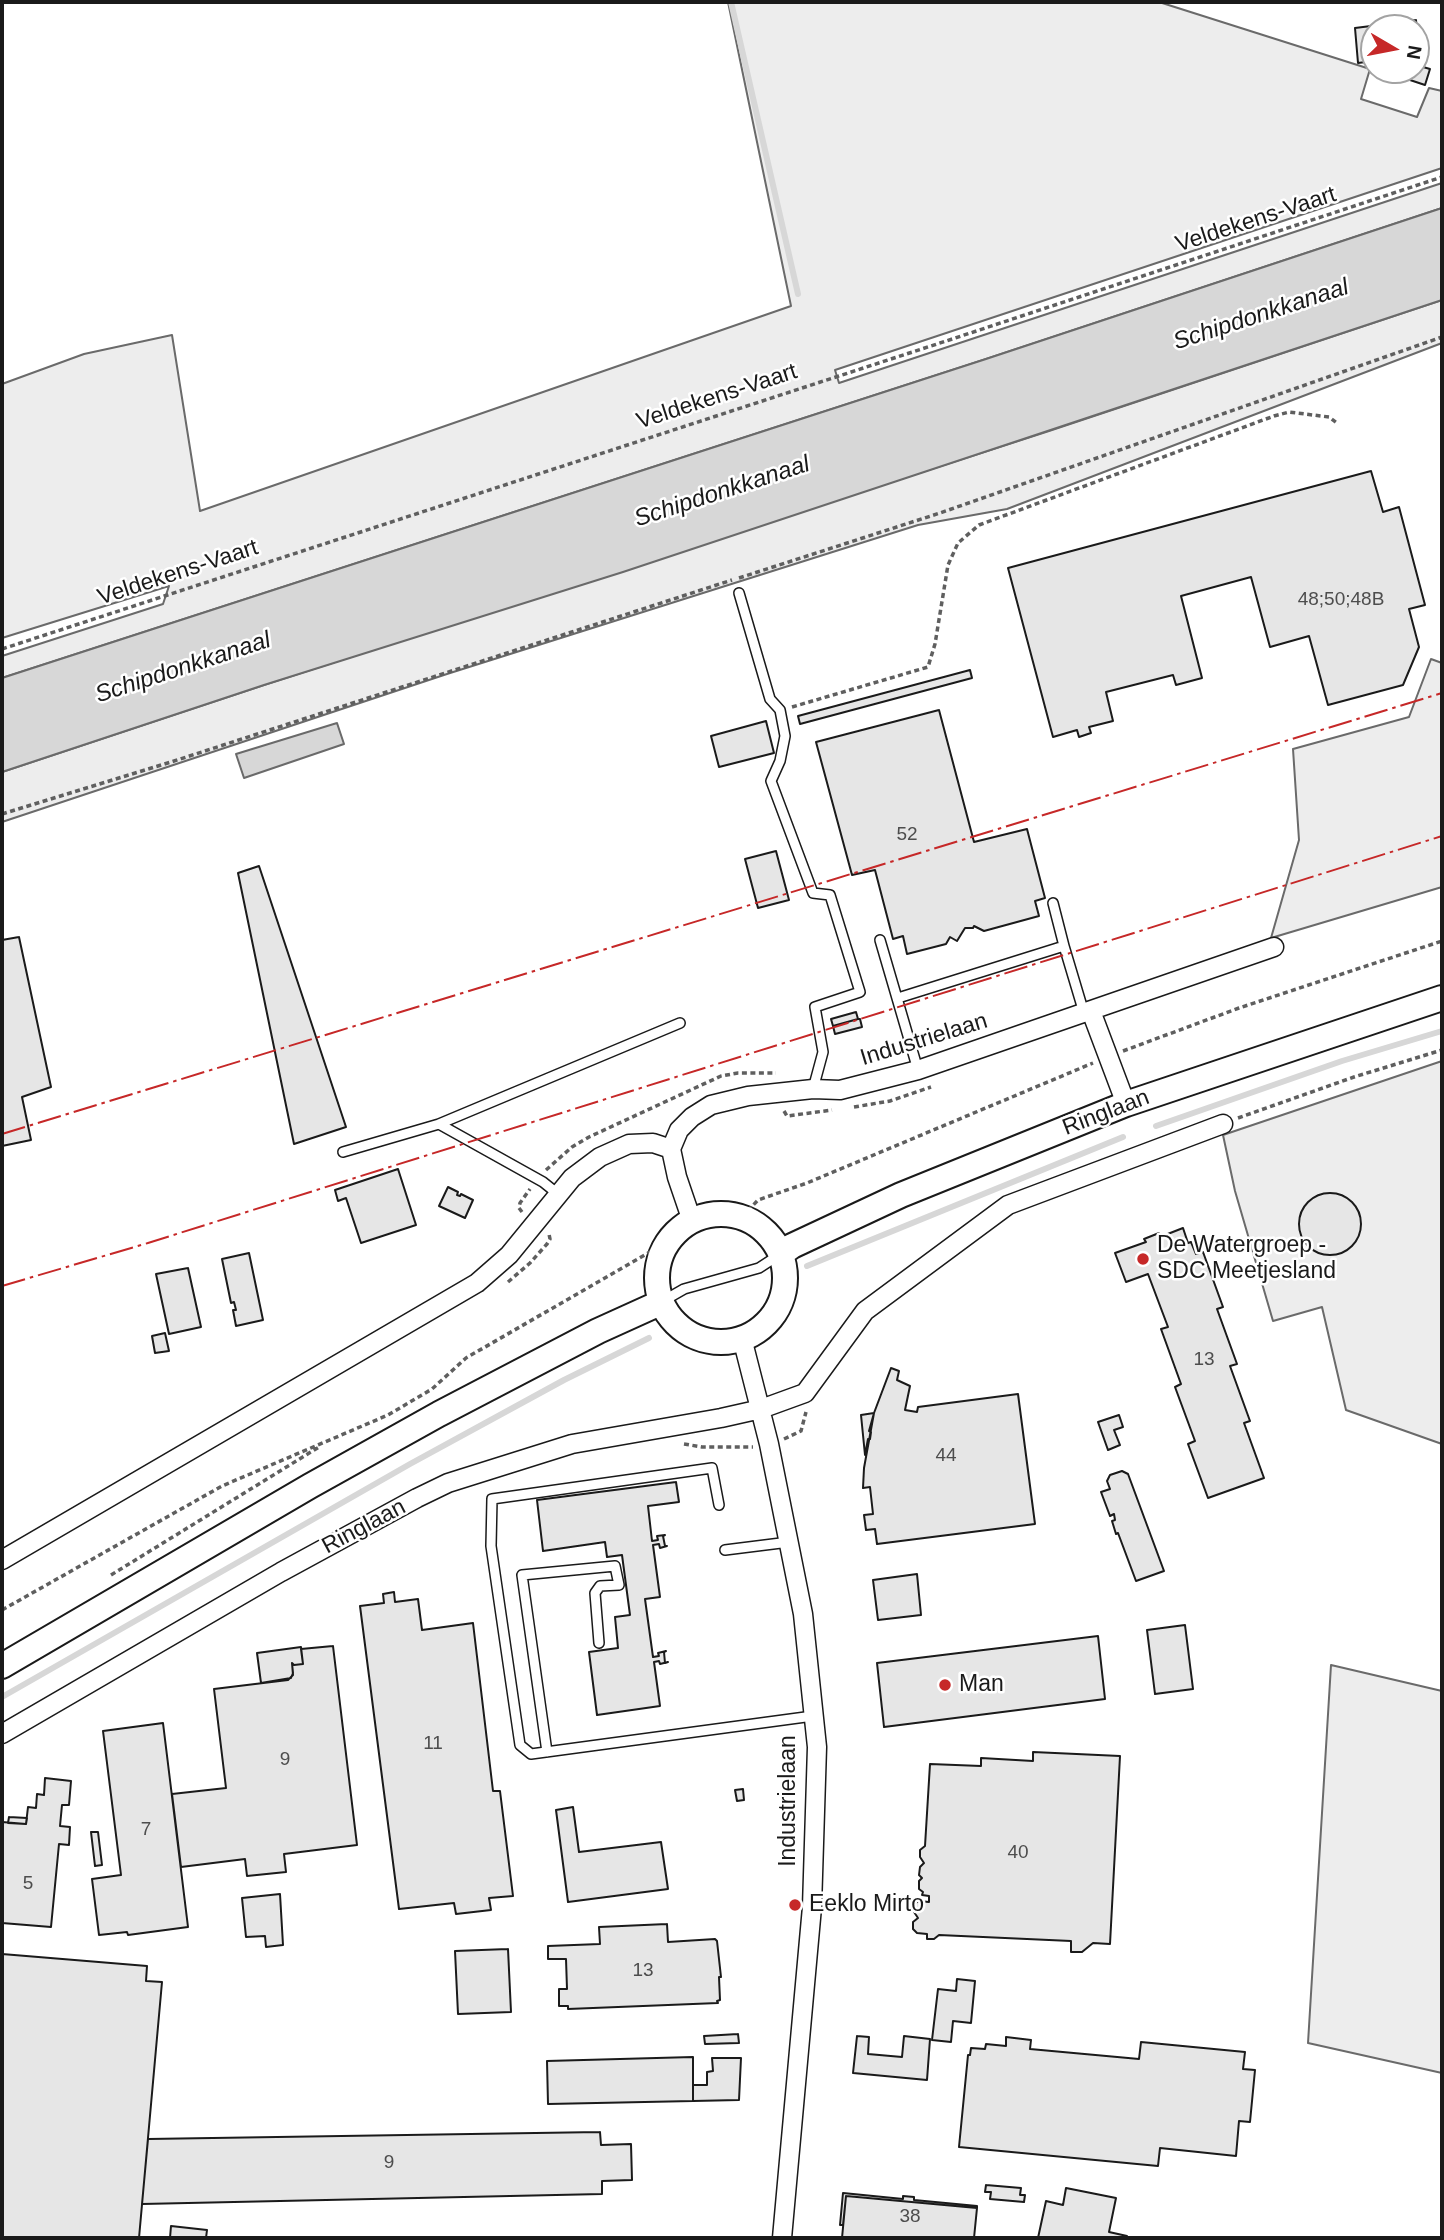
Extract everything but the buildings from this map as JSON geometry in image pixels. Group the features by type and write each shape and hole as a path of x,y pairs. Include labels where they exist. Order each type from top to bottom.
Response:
{"main road":[{"name":"Ringlaan","path":"781,1254 792,1246 901,1195 1126,1104 1442,998"},
{"path":"709,1215 742,1217 760,1226 781,1254 785,1269 783,1293 777,1309 756,1332 721,1342 698,1338 678,1325 662,1302 658,1285 659,1264 665,1247 677,1231 692,1221 709,1215"},
{"path":"2,1666 415,1427 551,1355 662,1302"}],"street":[{"name":"Industrielaan","path":"671,1149 679,1130 692,1116 711,1105 748,1096 813,1089 840,1090 918,1070 1274,947"},
{"path":"1088,1012 1126,1104"},
{"path":"761,1409 805,1393 864,1311 1008,1205 1223,1124"},
{"path":"2,1559 477,1283 509,1255 572,1178 600,1157 629,1144 653,1143 671,1149 692,1221"},
{"name":"Industrielaan","path":"742,1338 761,1409 803,1614 817,1747 812,1907 782,2238"},
{"name":"Ringlaan","path":"2,1734 281,1572 417,1497 448,1483 572,1444 761,1409"}],"lane":[{"path":"739,593 770,699 780,710 785,736 780,761 771,781 813,893 830,895 860,992 815,1007 823,1052 813,1089"},
{"path":"1053,903 1064,946 1088,1012"},
{"path":"880,940 918,1070"},
{"path":"898,998 1064,946"},
{"path":"343,1152 439,1124 680,1023"},
{"path":"439,1124 558,1194"},
{"path":"662,1302 684,1289 759,1268 781,1254"},
{"path":"719,1505 712,1468 492,1499 491,1546 520,1745 531,1754 813,1716"},
{"path":"725,1550 789,1542"},
{"path":"548,1752 522,1575 615,1566 619,1585 600,1586 595,1593 599,1643"}],"path":[{"name":"Veldekens-Vaart","path":"2,649 1442,177"},
{"path":"2,814 184,758 927,517 1442,337"},
{"path":"780,710 928,667 935,644 948,565 958,543 979,525 1274,416 1289,412 1329,417 1336,424"},
{"path":"742,1217 758,1200 807,1183 1108,1056 1239,1008 1442,941"},
{"path":"1223,1124 1354,1077 1442,1050"},
{"path":"505,1284 530,1263 550,1239 549,1233 519,1208 520,1203 536,1179 572,1147 589,1137 722,1076 776,1073 780,1079 783,1110 787,1116 890,1101 933,1086"},
{"path":"2,1610 222,1486 388,1415 432,1389 466,1358 655,1249"},
{"path":"107,1577 329,1440"}],"shaded area":[{"path":"728,2 1159,2 1360,66 1360,84 1366,84 1361,99 1417,117 1429,88 1442,91 1442,168 835,370 839,383 1442,183 1442,208 2,678 2,656 163,604 169,586 2,638 2,384 84,354 172,335 200,511 791,306"},
{"path":"1442,300 1442,343 1007,509 918,525 447,674 2,822 2,772"},
{"path":"1431,659 1442,663 1442,887 1271,938 1299,840 1293,749 1409,717"},
{"path":"1442,1061 1442,1444 1346,1410 1322,1307 1273,1321 1235,1191 1223,1135"},
{"path":"1331,1665 1442,1691 1442,2073 1308,2043"}],"water":[{"name":"Schipdonkkanaal","path":"1442,208 1442,300 623,572 264,685 2,772 2,678"},
{"path":"337,723 344,744 244,778 236,754"}],"waterway":[{"path":"731,2 798,294"},
{"path":"1156,1126 1342,1061 1442,1031"},
{"path":"807,1266 1123,1137"},
{"path":"2,1697 410,1464 564,1380 649,1338"}],"power":[{"path":"2,1134 1442,693"},
{"path":"2,1286 148,1243 1442,836"}],"place":[{"name":"De Watergroep - SDC Meetjesland","path":"1143,1259"},
{"name":"Man","path":"945,1685"},
{"name":"Eeklo Mirto","path":"795,1905"}]}
